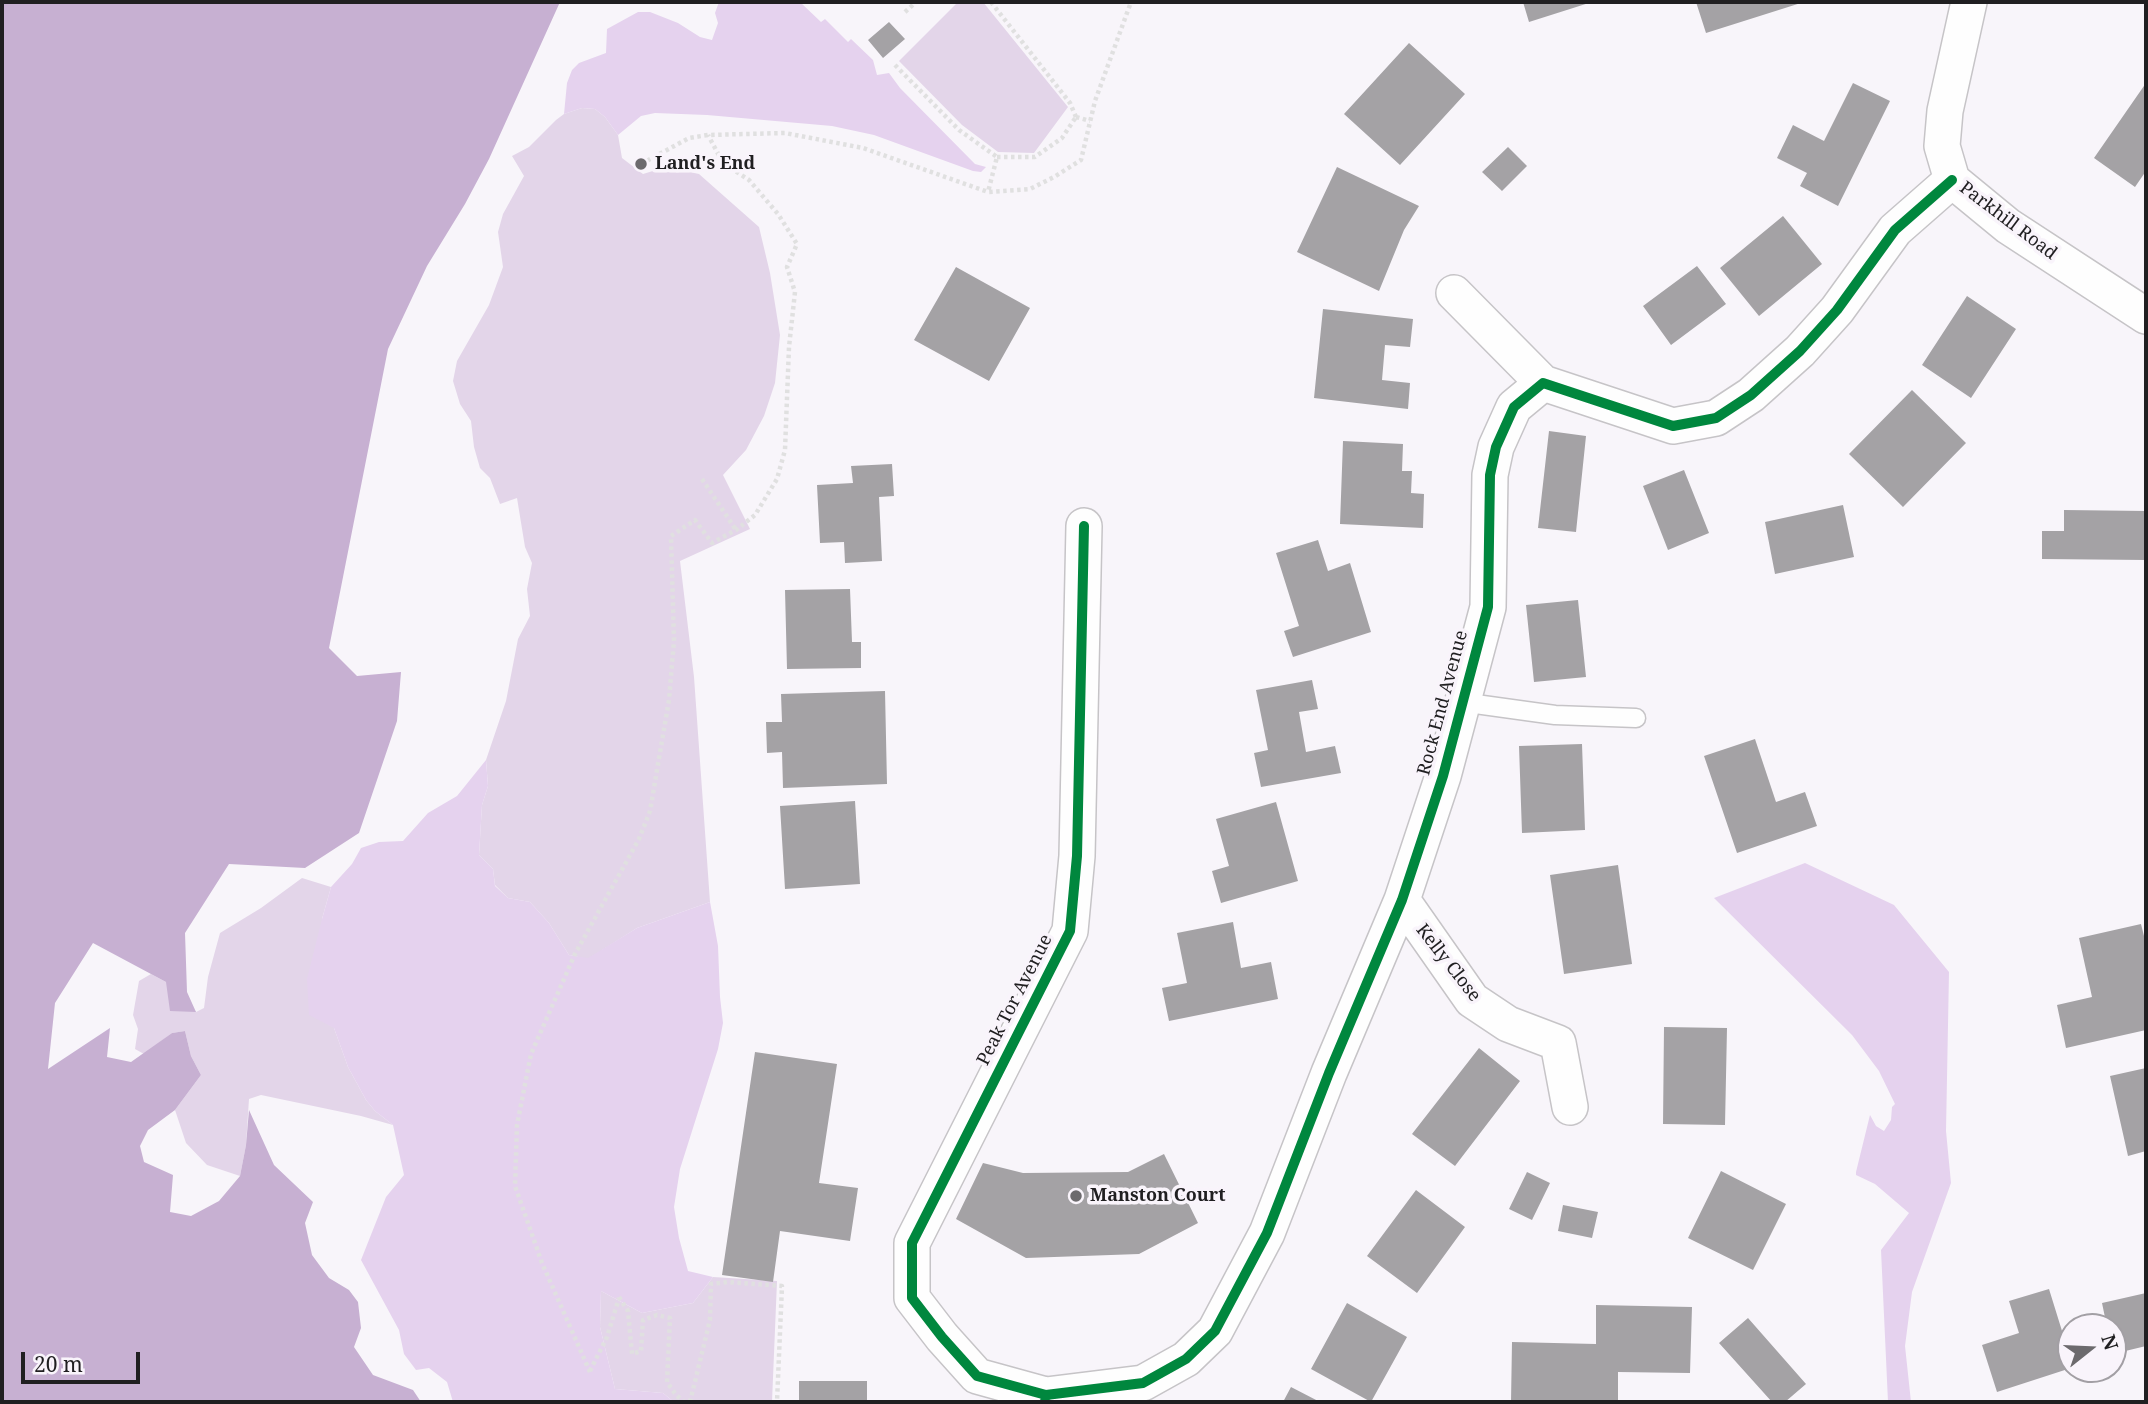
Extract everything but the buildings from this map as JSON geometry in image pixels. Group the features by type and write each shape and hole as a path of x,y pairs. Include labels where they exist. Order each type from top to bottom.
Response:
{"street":[{"name":"Parkhill Road","path":"1969,2 1945,111 1942,146 1952,180 2008,226 2146,316"},
{"path":"1454,293 1543,383 1673,426 1716,418 1751,396 1800,351 1837,310 1895,230 1952,180"},
{"name":"Rock End Avenue","path":"1045,1399 1143,1383 1186,1359 1215,1331 1267,1233 1329,1073 1402,900 1443,776 1488,607 1490,475 1496,447 1514,407 1543,383"},
{"name":"Peak Tor Avenue","path":"1045,1399 977,1377 942,1337 912,1298 912,1243 1070,931 1078,843 1084,526"},
{"name":"Kelly Close","path":"1402,900 1472,1000 1508,1024 1558,1043 1570,1107"}],"lane":[{"path":"1461,702 1555,715 1636,718"}],"path":[{"path":"904,2 905,12 916,2"},
{"path":"991,2 1070,103 1076,117"},
{"path":"641,164 689,138 785,133 863,148 988,192 1030,189 1081,160 1105,69 1131,2"},
{"path":"895,65 959,130 997,157 1035,157 1062,138 1076,117"},
{"path":"1076,117 1090,121"},
{"path":"684,1402 667,1382 670,1318 657,1315 643,1320 641,1350 632,1354 628,1311 620,1297 607,1337 590,1372 542,1263 515,1186 517,1125 531,1054 575,954 639,839 650,811 669,700 674,641 671,536 695,520 712,543 736,530 755,515 777,479 785,450 789,347 796,292 787,267 797,244 778,214 749,180 723,163 708,135"},
{"path":"988,192 997,157"},
{"path":"702,479 736,530"},
{"path":"690,1402 710,1320 711,1284 727,1282 782,1286 777,1402"}],"shaded area":[{"path":"2,2 560,2 489,159 427,266 388,349 329,648 357,676 401,672 397,721 359,833 305,868 229,864 185,933 187,992 196,1012 170,1011 166,982 93,943 55,1003 48,1069 110,1028 107,1057 131,1062 172,1033 185,1031 191,1056 201,1075 175,1110 148,1130 140,1146 144,1162 173,1175 170,1212 191,1216 219,1201 240,1176 249,1110 274,1165 313,1202 305,1223 312,1255 329,1278 349,1290 358,1302 361,1328 354,1347 373,1375 413,1390 421,1402 2,1402"},
{"path":"719,2 800,2 821,22 825,19 848,42 851,39 873,60 877,75 889,73 900,88 975,164 986,167 981,172 973,171 874,135 832,126 655,113 641,116 618,135 605,117 595,109 582,108 564,114 567,83 572,70 579,63 606,53 607,29 638,12 650,12 678,23 700,37 712,40 718,23 715,13"},
{"path":"958,2 983,2 1068,107 1034,153 998,152 962,125 899,61"},
{"path":"582,108 595,109 605,117 618,135 622,158 643,174 666,167 699,174 759,227 780,335 775,383 764,416 746,450 723,475 750,529 680,561 694,677 710,902 637,928 588,959 569,955 549,923 530,902 508,898 495,885 493,869 479,855 482,805 488,786 486,760 506,701 518,639 530,616 527,589 532,563 525,547 517,498 500,504 490,478 480,468 471,421 460,404 453,381 457,361 489,305 503,267 498,232 503,214 524,176 512,156 529,147 564,114"},
{"path":"486,760 488,786 482,805 479,855 493,869 495,886 508,898 530,902 549,923 569,955 588,958 637,928 710,902 718,946 723,1023 718,1049 680,1169 674,1207 688,1271 713,1277 693,1303 642,1313 601,1291 600,1327 615,1389 663,1393 674,1402 453,1402 447,1382 429,1368 416,1370 404,1354 399,1330 361,1260 386,1197 404,1175 393,1125 366,1100 348,1067 334,1028 309,1015 307,979 322,919 331,887 352,864 361,848 379,842 403,841 428,813 457,796"},
{"path":"1805,863 1894,905 1949,972 1946,1131 1951,1183 1912,1292 1905,1346 1911,1402 1888,1402 1881,1250 1909,1213 1875,1184 1856,1175 1870,1115 1876,1126 1884,1131 1891,1120 1892,1107 1895,1104 1879,1071 1852,1035 1714,898"},
{"path":"302,878 331,887 322,919 334,1028 348,1067 366,1100 393,1125 261,1095 249,1099 246,1145 240,1176 207,1165 186,1143 175,1110 201,1075 191,1056 185,1031 172,1033 144,1054 135,1049 138,1029 133,1015 139,981 151,974 166,982 196,1012 204,1008 208,977 220,933"},
{"path":"713,1277 777,1281 772,1402 674,1402 663,1393 615,1389 600,1327 601,1291 642,1313 693,1303"}],"cycle path":[{"path":"1045,1402 1046,1395 1143,1383 1186,1359 1215,1331 1267,1233 1329,1073 1402,900 1443,776 1488,607 1490,475 1496,447 1514,407 1543,383 1673,426 1716,418 1751,395 1800,351 1837,310 1895,230 1952,180"},
{"path":"1046,1395 977,1376 942,1337 912,1298 912,1243 1070,931 1077,856 1084,526"}],"place":[{"name":"Land's End","path":"641,164"},
{"name":"Manston Court","path":"1076,1196"}]}
